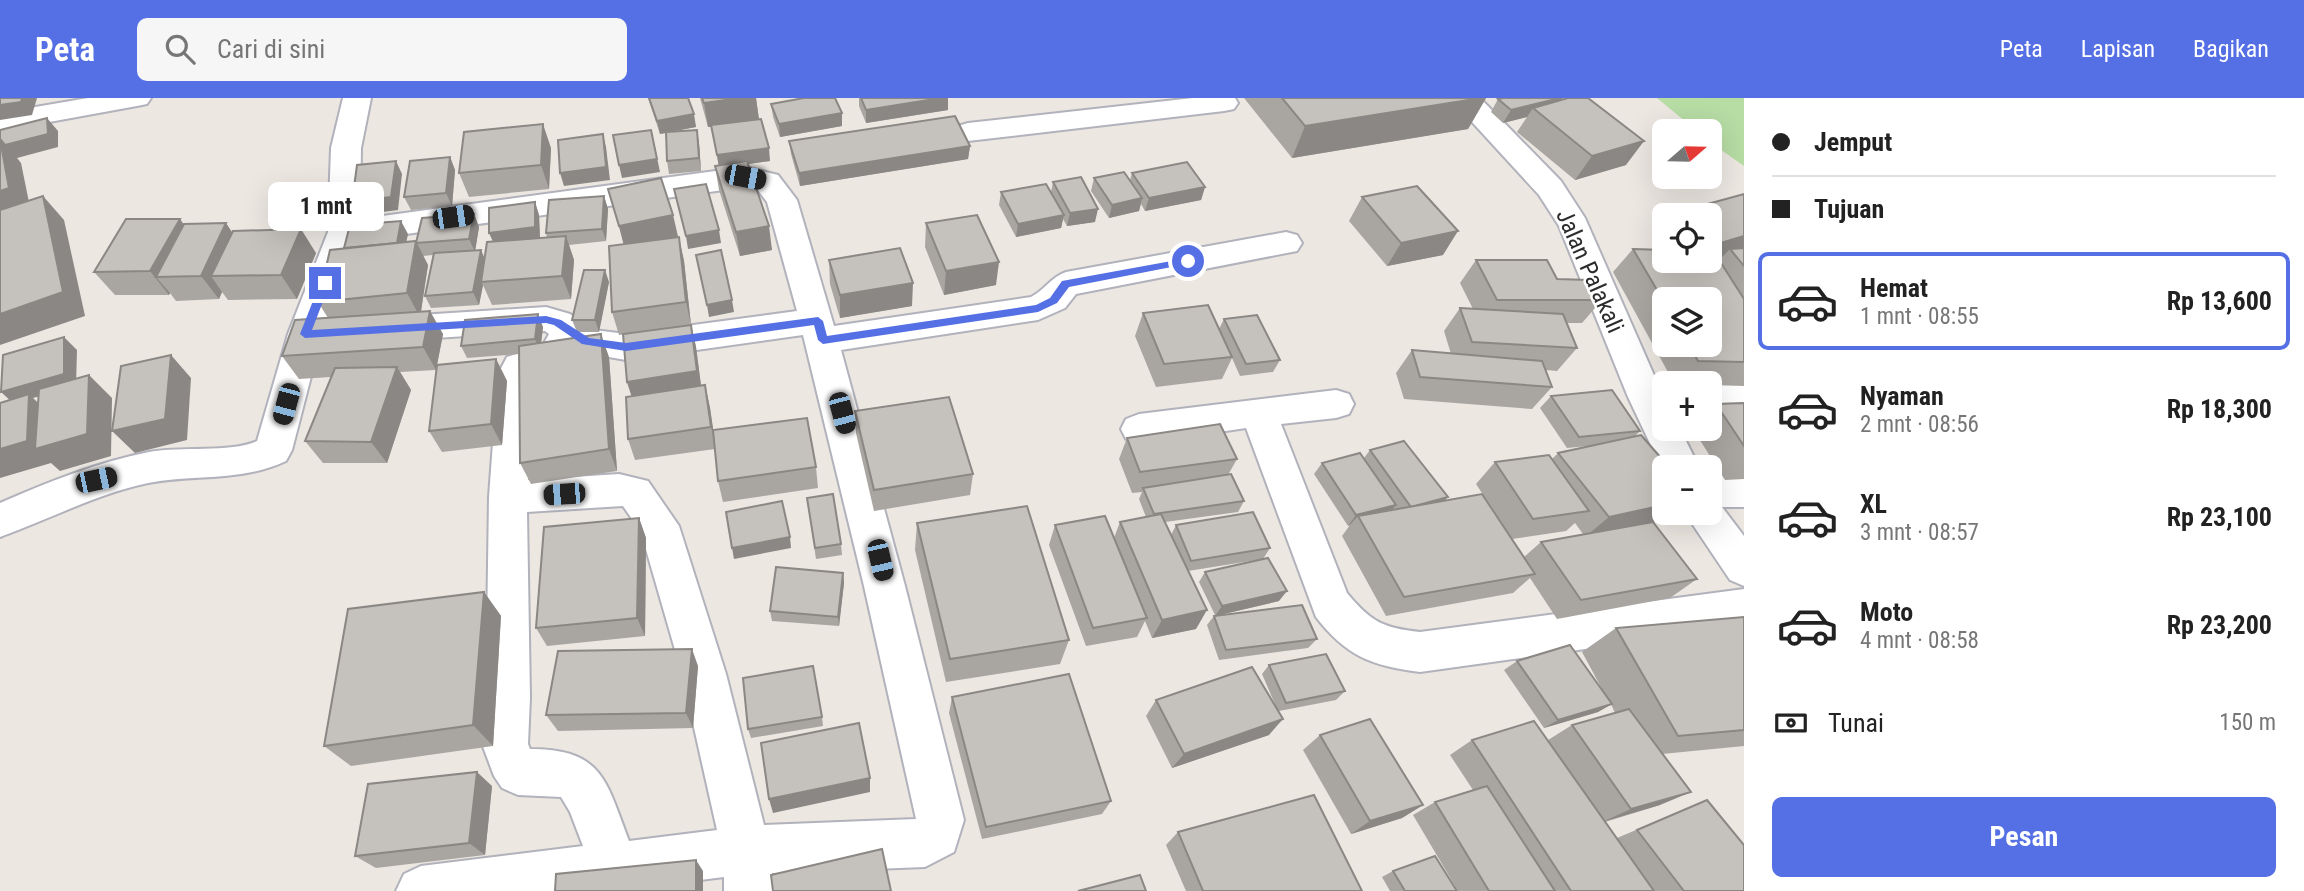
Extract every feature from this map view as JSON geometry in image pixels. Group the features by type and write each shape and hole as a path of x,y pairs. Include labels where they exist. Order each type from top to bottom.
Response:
{"street":[{"path":"0,122 137,98"},
{"path":"0,520 96,480 174,463 243,462 273,450 305,334 344,232 346,148 357,98"},
{"path":"968,132 1224,103 1220,98"},
{"name":"Jalan Palakali","path":"1464,98 1550,188 1574,225 1652,391"},
{"path":"344,232 745,177 767,181 782,200 820,330 874,534 940,820 937,835 925,843 748,871 614,865 421,891"},
{"path":"305,334 546,319 558,323 586,342 626,347 820,330 1038,308 1054,300 1066,284 1286,243"},
{"path":"568,331 555,354 519,366 508,497 508,698 505,744 518,772 555,773 576,780 587,794 614,865"},
{"path":"1722,397 1744,397"},
{"path":"1139,429 1336,404"},
{"path":"1258,412 1331,604 1346,624 1378,647 1420,652 1744,608"},
{"path":"508,497 619,490 634,492 649,510 659,526 704,674 748,871"},
{"path":"1722,491 1744,491"},
{"path":"1713,525 1744,568"}],"green space":[{"path":"1657,98 1744,98 1744,166 1722,150 1722,119 1682,119"}],"building":[{"path":"0,98 22,98 21,102 0,105"},
{"path":"649,98 688,98 694,114 657,121"},
{"path":"702,98 740,98 704,103"},
{"path":"804,98 835,98 842,113 779,124 771,104"},
{"path":"861,98 941,98 866,110"},
{"path":"1282,98 1481,98 1305,126"},
{"path":"1560,98 1511,110 1498,99"},
{"path":"1568,98 1588,98 1644,141 1592,156 1533,108"},
{"path":"955,116 970,146 799,173 789,141"},
{"path":"47,118 48,134 5,145 0,139 0,130"},
{"path":"761,119 769,148 717,155 711,125"},
{"path":"543,124 541,165 459,173 464,132"},
{"path":"651,130 657,159 619,165 613,135"},
{"path":"697,130 699,158 667,161 666,132"},
{"path":"603,134 606,167 560,173 558,140"},
{"path":"0,139 9,188 0,191"},
{"path":"450,157 446,193 404,197 410,161"},
{"path":"396,161 391,197 352,202 357,165"},
{"path":"747,161 769,226 736,232 715,166"},
{"path":"1187,162 1205,187 1149,198 1132,173"},
{"path":"1124,172 1142,198 1112,205 1094,178"},
{"path":"1081,177 1098,209 1070,213 1053,182"},
{"path":"661,178 673,215 619,226 608,189"},
{"path":"706,184 719,230 686,236 674,189"},
{"path":"1046,184 1064,215 1018,224 1001,192"},
{"path":"1417,186 1458,231 1401,243 1362,197"},
{"path":"1744,194 1744,236 1722,243 1722,203 1711,203"},
{"path":"43,196 63,292 0,314 0,210"},
{"path":"604,196 602,229 546,233 549,200"},
{"path":"535,202 535,227 489,233 489,208"},
{"path":"474,214 469,239 416,243 422,218"},
{"path":"977,215 999,262 946,271 926,223"},
{"path":"126,219 180,219 150,271 94,272"},
{"path":"401,221 397,243 344,248 350,225"},
{"path":"226,223 201,276 156,277 184,224"},
{"path":"301,229 281,275 211,276 233,231"},
{"path":"566,236 562,276 481,282 487,242"},
{"path":"679,237 686,302 612,312 609,246"},
{"path":"416,241 407,293 318,302 330,250"},
{"path":"900,248 913,283 840,295 829,260"},
{"path":"1744,248 1744,266 1730,249"},
{"path":"1633,249 1652,250 1652,273 1722,273 1722,265 1744,299 1744,362 1698,361 1696,357 1722,357 1722,287 1655,287"},
{"path":"481,250 473,292 425,296 434,253"},
{"path":"721,250 732,300 707,305 696,255"},
{"path":"1476,260 1547,260 1557,279 1589,280 1602,300 1497,300"},
{"path":"584,270 605,270 595,320 572,320"},
{"path":"1208,305 1232,357 1164,364 1143,313"},
{"path":"1460,308 1563,314 1577,348 1472,342"},
{"path":"430,311 423,347 282,356 295,320"},
{"path":"538,314 535,339 461,346 465,320"},
{"path":"1257,315 1280,360 1246,364 1224,319"},
{"path":"691,325 697,371 627,382 623,334"},
{"path":"601,334 609,449 520,463 519,346"},
{"path":"64,337 64,374 1,392 3,355"},
{"path":"1412,350 1542,361 1552,387 1420,377"},
{"path":"171,355 165,419 112,431 121,366"},
{"path":"496,359 491,424 429,431 437,365"},
{"path":"397,367 371,442 305,441 335,368"},
{"path":"89,375 87,434 35,449 39,389"},
{"path":"705,385 711,427 628,439 626,397"},
{"path":"1612,390 1640,431 1579,437 1551,396"},
{"path":"29,394 27,441 0,449 0,403"},
{"path":"949,397 973,474 874,490 855,411"},
{"path":"1744,403 1744,446 1722,413 1722,404"},
{"path":"807,418 816,467 718,481 713,430"},
{"path":"1220,424 1237,459 1140,472 1127,438"},
{"path":"1641,435 1658,455 1652,455 1652,508 1609,517 1558,453"},
{"path":"1404,441 1448,497 1411,507 1370,450"},
{"path":"1360,453 1396,505 1356,515 1322,463"},
{"path":"1549,455 1589,511 1533,519 1495,462"},
{"path":"1231,474 1244,501 1154,514 1143,488"},
{"path":"833,494 841,544 815,548 807,498"},
{"path":"1482,494 1535,574 1404,597 1358,516"},
{"path":"782,501 790,537 732,548 726,512"},
{"path":"1027,506 1069,640 950,659 917,523"},
{"path":"1253,512 1270,548 1191,561 1176,525"},
{"path":"1161,514 1207,610 1162,620 1120,522"},
{"path":"1105,516 1147,618 1093,628 1055,525"},
{"path":"639,518 637,618 536,628 544,527"},
{"path":"1652,522 1697,579 1581,600 1541,542"},
{"path":"1268,558 1287,591 1222,606 1205,572"},
{"path":"776,567 843,573 838,617 770,611"},
{"path":"484,592 473,725 324,746 348,609"},
{"path":"1302,605 1317,639 1226,650 1214,616"},
{"path":"1744,617 1744,730 1678,736 1616,628"},
{"path":"1570,645 1612,704 1558,720 1517,661"},
{"path":"692,649 686,713 546,715 558,651"},
{"path":"1326,654 1345,691 1286,703 1269,665"},
{"path":"813,666 822,717 748,729 743,678"},
{"path":"1252,667 1283,719 1184,754 1156,700"},
{"path":"1069,674 1111,801 986,827 952,697"},
{"path":"1629,709 1691,792 1631,809 1572,725"},
{"path":"1370,719 1423,805 1370,821 1320,735"},
{"path":"1534,721 1654,891 1571,891 1472,740"},
{"path":"859,723 870,778 769,799 761,743"},
{"path":"477,772 469,843 355,856 368,784"},
{"path":"1487,786 1555,891 1489,891 1435,802"},
{"path":"1314,795 1362,891 1203,891 1178,832"},
{"path":"1707,800 1744,845 1744,891 1684,891 1637,830"},
{"path":"882,849 891,891 773,891 771,875"},
{"path":"1435,856 1457,891 1405,891 1393,871"},
{"path":"696,860 696,891 555,891 556,874"},
{"path":"1140,875 1146,891 1078,891"}],"route":[{"path":"325,283 305,334 546,319 558,323 586,342 626,347 818,321 823,340 1038,308 1054,300 1058,291 1066,284 1188,261"}]}
